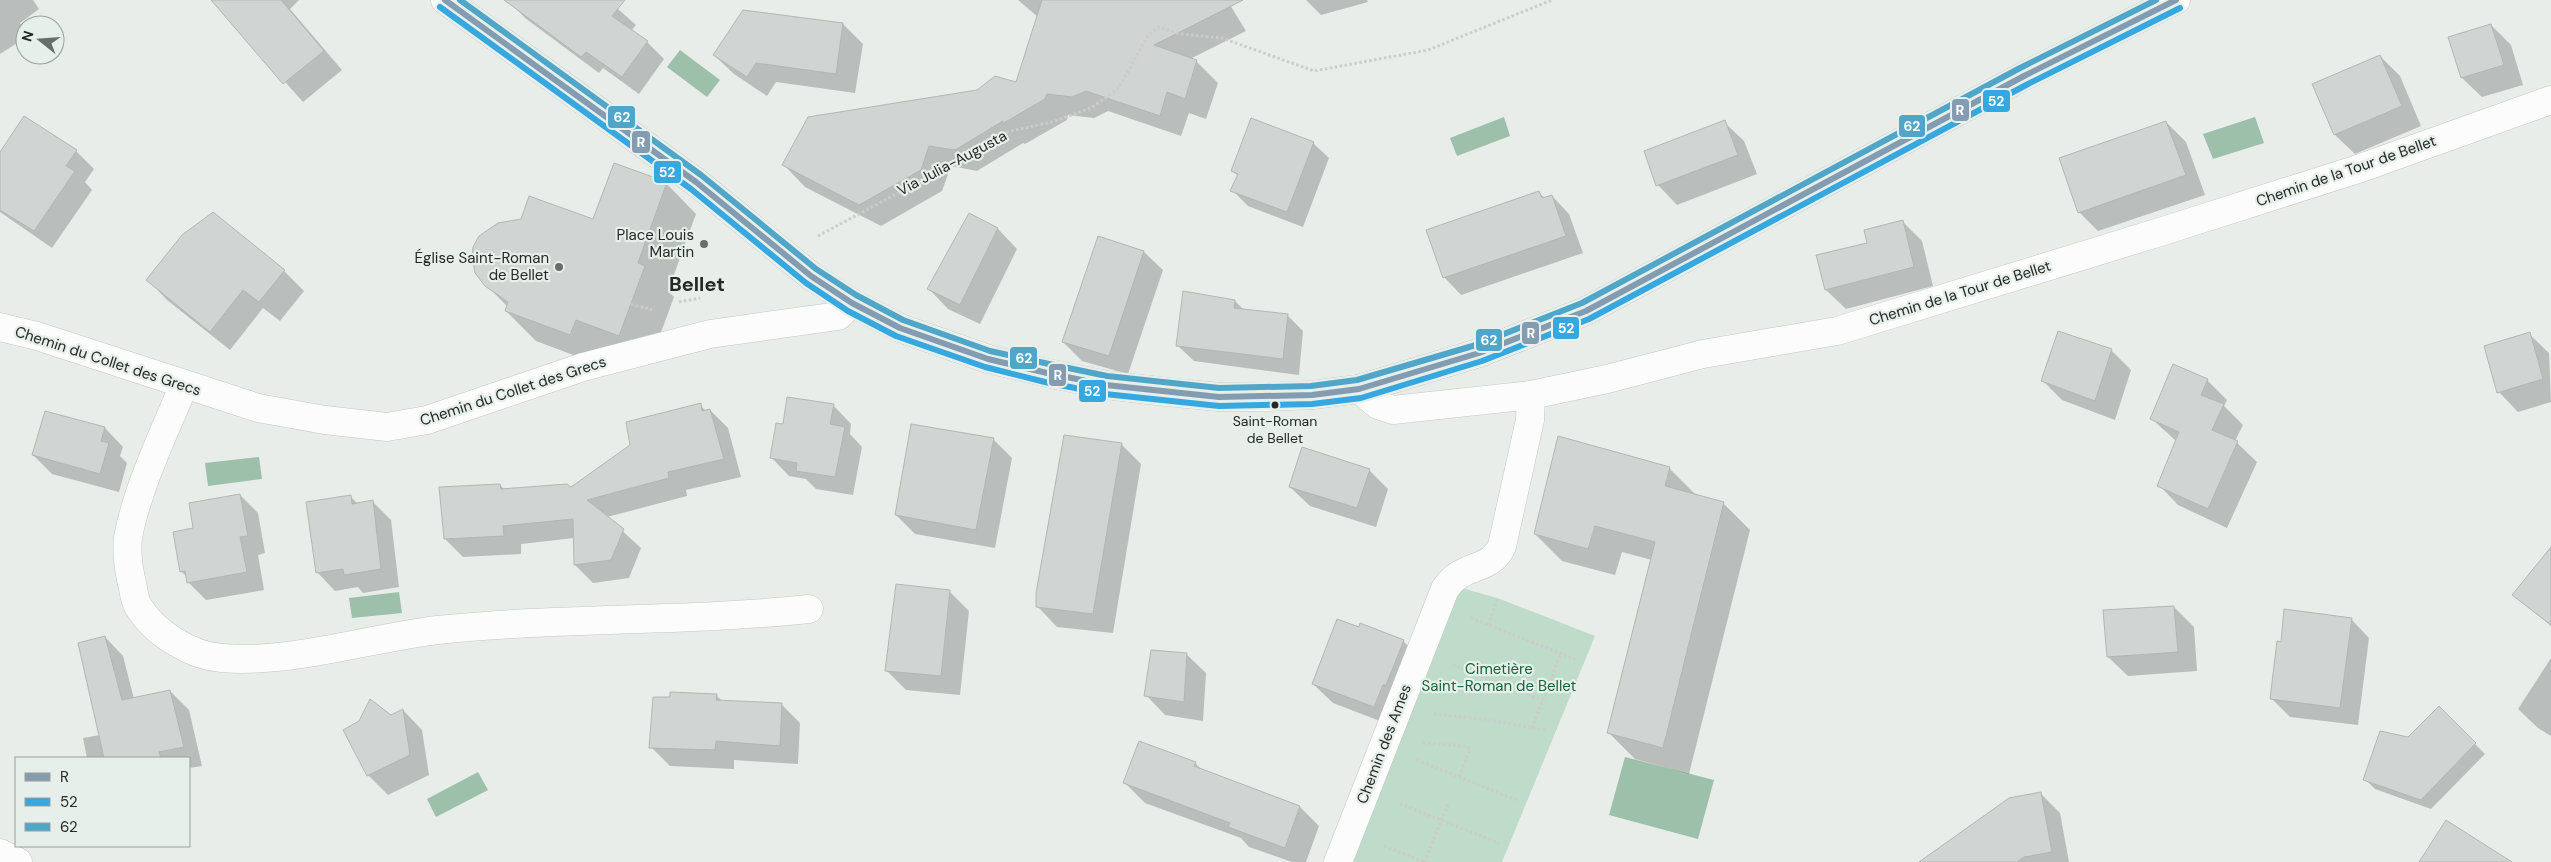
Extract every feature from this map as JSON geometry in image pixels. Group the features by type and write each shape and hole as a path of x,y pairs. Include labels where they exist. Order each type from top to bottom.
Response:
{"street":[{"path":"445,0 696,182 811,276 852,303 900,328 988,358 1047,373 1106,384 1219,397 1312,395 1359,389 1479,353 1586,311 2024,76 2176,0"},
{"name":"Chemin de la Tour de Bellet","path":"1359,389 1378,405 1393,410 1530,395 1607,379 1703,354 1837,331 2358,169 2551,100"},
{"name":"Chemin du Collet des Grecs","path":"0,327 36,336 258,408 325,420 387,427 435,418 584,367 710,334 838,316 852,303"},
{"path":"184,385 140,498 128,539 128,565 137,605 154,626 177,643 197,652 220,658 254,659 356,645 437,630 638,618 756,614 809,609"},
{"name":"Chemin des Ames","path":"1338,862 1444,589 1452,578 1459,573 1495,558 1502,546 1530,420 1530,395"},
{"path":"0,853 18,862"}],"path":[{"name":"Via Julia-Augusta","path":"786,255 1007,132 1052,122 1091,108 1119,88 1148,36 1158,28 1180,34 1222,38 1314,71 1428,50 1552,0"},
{"path":"631,304 650,310"},
{"path":"1466,625 1469,617 1575,659"},
{"path":"1532,728 1561,653"},
{"path":"1447,672 1454,656"},
{"path":"1450,664 1542,700"},
{"path":"1429,721 1435,705"},
{"path":"1432,714 1480,718 1545,730"},
{"path":"1423,735 1421,742 1465,746 1470,749 1459,777"},
{"path":"1412,768 1415,760 1516,800"},
{"path":"1395,809 1401,794"},
{"path":"1381,845 1425,862 1449,802"},
{"path":"1398,803 1500,843"}],"green space":[{"name":"Cimetière Saint-Roman de Bellet","path":"1455,586 1500,599 1595,636 1502,862 1348,862"}],"shaded area":[{"path":"680,50 720,80 707,97 667,67"},
{"path":"1504,117 1510,136 1457,156 1450,138"},
{"path":"2255,117 2264,143 2213,159 2203,134"},
{"path":"259,457 262,479 208,486 205,463"},
{"path":"399,592 402,613 352,618 349,598"},
{"path":"1625,757 1714,780 1698,839 1609,815"},
{"path":"478,772 488,790 436,817 427,799"}],"building":[{"path":"211,0 281,0 324,51 283,84"},
{"path":"504,0 625,0 612,16 648,41 622,77 586,52 581,57"},
{"path":"1042,0 1243,0 1154,45 1197,60 1185,99 1167,92 1160,116 1086,91 1072,97 1047,94 1045,99 1002,124 1003,121 955,150 929,146 921,170 859,205 782,165 808,117 977,90 995,76 1016,82"},
{"path":"743,10 843,23 836,74 756,63 747,77 713,55"},
{"path":"2491,24 2504,65 2461,78 2448,37"},
{"path":"2380,55 2402,106 2334,135 2312,84"},
{"path":"24,116 77,150 66,166 75,171 34,231 0,210 0,152"},
{"path":"1251,118 1314,142 1287,212 1230,191 1238,174 1231,171"},
{"path":"1725,120 1738,155 1656,186 1644,151"},
{"path":"2166,121 2186,175 2078,213 2059,158"},
{"name":"Église Saint-Roman de Bellet","path":"614,163 667,182 638,263 645,266 619,336 576,320 570,335 505,311 508,302 485,286 475,273 472,257 473,247 479,236 498,223 521,219 529,196 593,219"},
{"path":"1539,191 1542,198 1552,195 1566,236 1443,278 1426,230"},
{"path":"213,212 285,270 259,302 243,290 210,332 146,280 182,235"},
{"path":"969,213 998,228 960,305 927,289"},
{"path":"1903,220 1914,267 1825,290 1816,255 1867,243 1864,230"},
{"path":"1098,236 1144,251 1109,356 1062,342"},
{"path":"1183,291 1235,300 1234,308 1288,314 1283,359 1176,346"},
{"path":"2058,331 2112,349 2095,401 2041,381"},
{"path":"2530,332 2543,379 2497,393 2484,346"},
{"path":"2173,364 2208,379 2201,395 2224,404 2212,430 2238,441 2208,509 2157,486 2179,432 2150,419"},
{"path":"787,397 834,404 830,424 845,427 835,477 796,471 797,463 770,458 776,423 783,424"},
{"path":"701,403 702,411 710,409 724,459 668,472 669,478 587,500 624,529 611,560 574,565 573,519 503,526 504,536 444,539 439,487 500,484 501,489 567,484 571,487 630,445 626,422"},
{"path":"45,411 105,427 101,441 109,443 100,474 32,455"},
{"path":"911,424 994,438 976,530 895,515"},
{"path":"1064,435 1122,443 1093,614 1036,607 1036,593"},
{"path":"1558,436 1670,467 1665,486 1724,502 1663,748 1607,733 1655,542 1595,526 1588,549 1534,534"},
{"path":"1302,447 1370,469 1357,508 1289,487"},
{"path":"240,494 248,536 240,537 247,572 187,583 185,571 180,572 173,532 193,528 189,503"},
{"path":"351,495 352,504 373,500 381,569 344,575 343,569 316,573 306,502"},
{"path":"2551,547 2551,625 2512,595"},
{"path":"896,584 950,590 941,676 885,671"},
{"path":"2174,606 2178,652 2107,657 2103,610"},
{"path":"2284,609 2352,618 2340,708 2270,699 2277,641 2281,642"},
{"path":"1337,619 1359,627 1360,623 1404,640 1386,685 1383,685 1374,707 1312,684"},
{"path":"105,636 122,700 170,690 184,747 159,752 161,757 104,757 78,643"},
{"path":"1151,650 1187,653 1184,702 1144,696"},
{"path":"670,692 717,694 716,700 782,703 780,746 716,741 715,750 649,748 653,697 670,697"},
{"path":"370,699 391,715 403,709 410,755 367,776 343,730 359,721"},
{"path":"2439,706 2476,743 2421,800 2363,780 2380,731 2408,737"},
{"path":"1139,741 1196,762 1194,766 1300,806 1285,848 1228,827 1230,823 1123,783"},
{"path":"2041,792 2052,852 2024,857 2017,862 1919,862 2009,798"},
{"path":"2446,820 2512,862 2419,862"}],"transit line":[{"name":"R","path":"445,0 696,182 811,276 852,303 900,328 988,359 1047,373 1106,385 1219,397 1312,395 1359,389 1479,353 1586,311 2024,76 2176,0"},
{"name":"62","path":"460,0 701,175 816,269 856,295 903,320 990,351 1049,364 1107,376 1219,388 1311,386 1357,380 1476,345 1582,303 2020,68 2156,0"},
{"name":"52","path":"440,7 691,189 806,283 848,311 896,336 985,367 1045,382 1105,394 1219,406 1312,404 1361,398 1482,361 1589,319 2028,84 2180,8"}],"place":[{"name":"Place Louis Martin","path":"704,244"},
{"name":"Église Saint-Roman de Bellet","path":"559,267"},
{"name":"Saint-Roman de Bellet","path":"1275,405"}],"district":[{"name":"Bellet","path":"697,284"}]}
